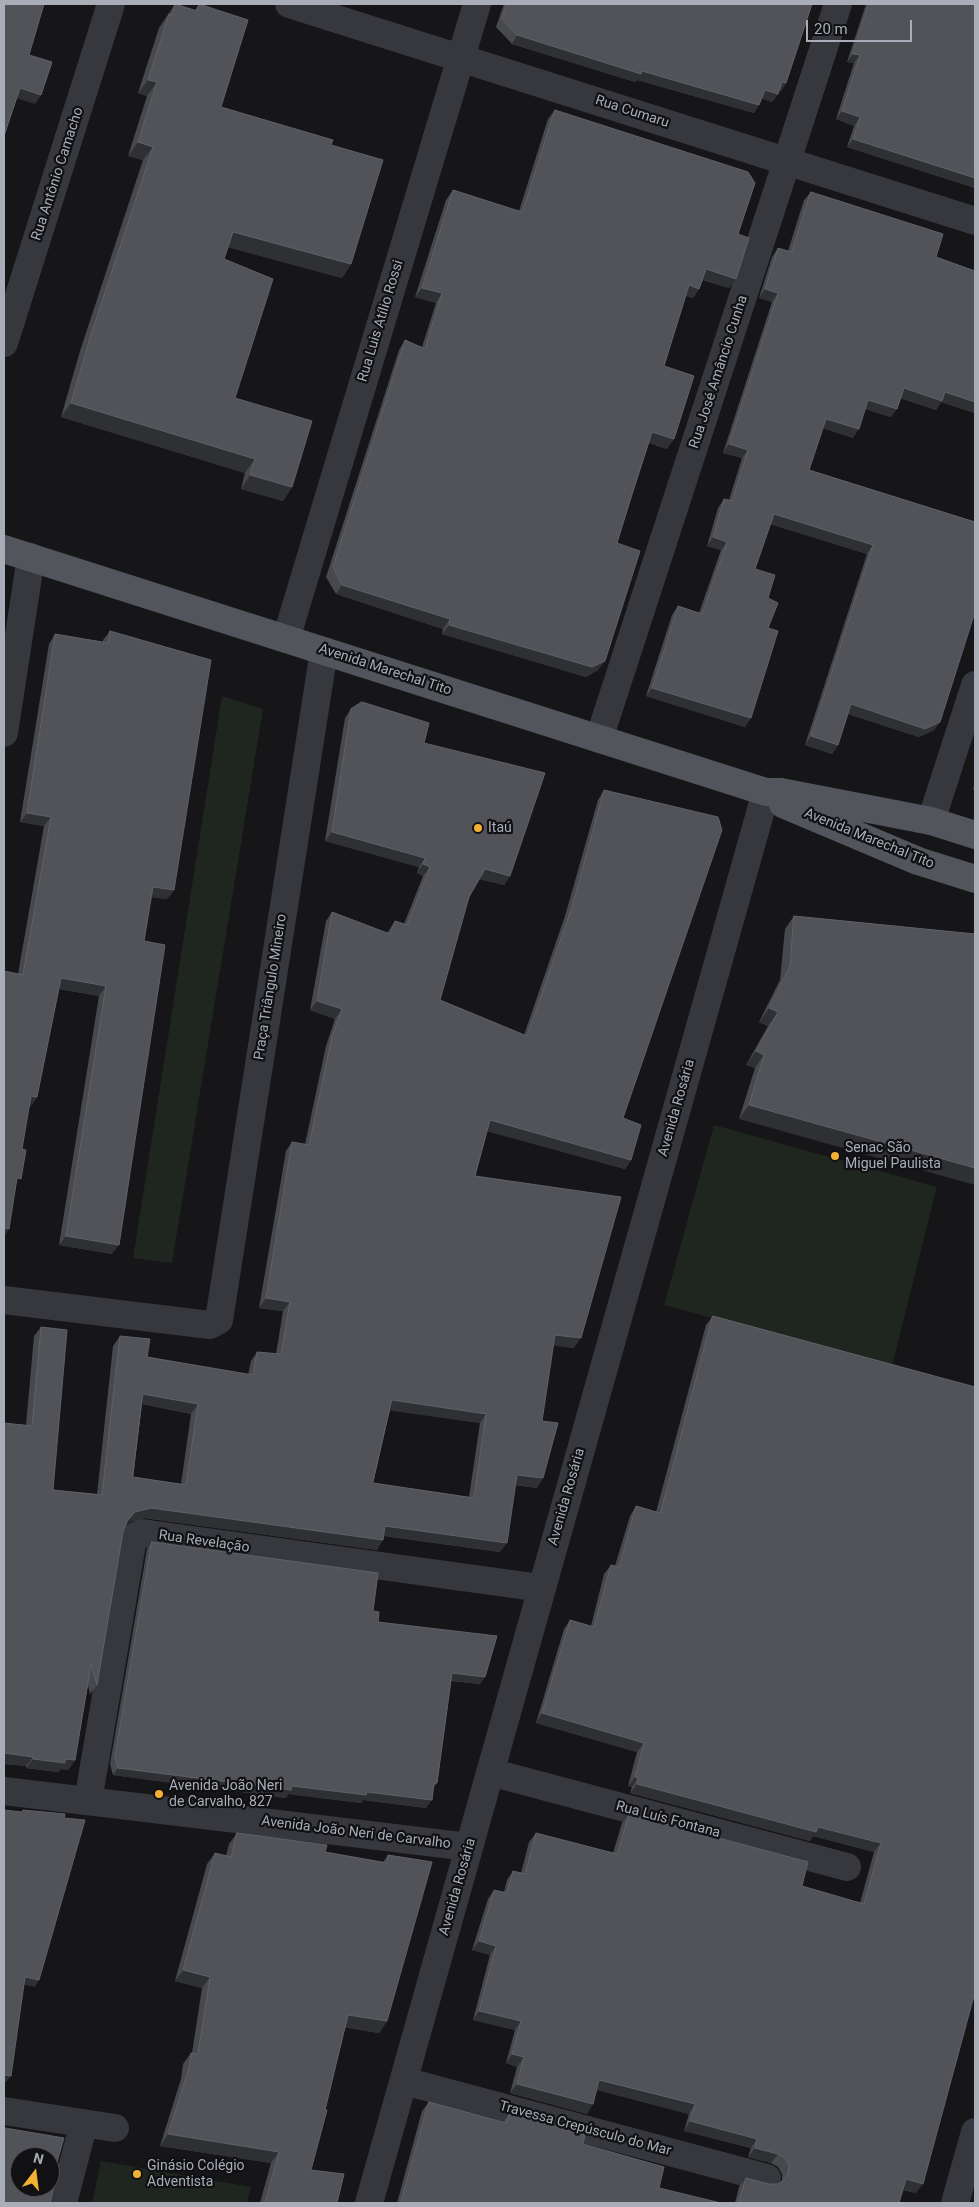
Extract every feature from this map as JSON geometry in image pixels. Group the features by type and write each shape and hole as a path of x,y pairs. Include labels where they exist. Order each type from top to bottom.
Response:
{"main road":[{"name":"Avenida Marechal Tito","path":"4,548 766,792 777,801 918,861 975,879"},
{"path":"766,792 893,831 909,831 921,828 931,821 975,836"}],"street":[{"name":"Rua Antônio Camacho","path":"4,343 111,4"},
{"name":"Rua Cumaru","path":"289,4 975,221"},
{"name":"Rua Luis Atílio Rossi","path":"286,639 477,4"},
{"name":"Rua José Amâncio Cunha","path":"599,739 838,4"},
{"path":"4,733 31,557"},
{"name":"Praça Triângulo Mineiro","path":"4,1300 210,1325 217,1323 324,651"},
{"path":"931,821 975,685"},
{"name":"Avenida Rosária","path":"369,2203 766,792"},
{"name":"Rua Revelação","path":"88,1802 132,1544 135,1536 142,1533 541,1588"},
{"name":"Rua Luís Fontana","path":"490,1772 847,1867"},
{"name":"Avenida João Neri de Carvalho","path":"4,1791 469,1847"},
{"name":"Travessa Crepúsculo do Mar","path":"404,2081 767,2178"},
{"path":"4,2111 115,2128"},
{"path":"63,2203 84,2123"},
{"path":"955,2203 975,2132"}],"shaded area":[{"path":"222,696 263,709 172,1263 133,1258"},
{"path":"714,1125 937,1187 892,1367 664,1305"},
{"name":"Ginásio Colégio Adventista","path":"101,2161 251,2187 247,2203 92,2203"}],"building":[{"path":"4,4 44,4 29,55 52,62 41,95 20,88 4,136"},
{"path":"175,4 197,11 199,4 248,20 221,107 333,140 331,145 383,160 351,264 233,232 224,259 273,279 235,398 312,421 292,487 250,475 255,459 71,403 90,338 153,147 138,142 157,82 148,80 169,14 172,15"},
{"path":"507,4 812,4 786,83 782,82 778,94 765,90 759,105 642,71 641,74 517,35 502,19"},
{"path":"869,4 975,4 975,178 853,139 860,117 842,111 860,55 853,54"},
{"path":"555,110 748,172 755,183 738,234 749,238 736,279 706,269 699,289 689,285 664,366 694,376 674,439 652,432 617,543 640,551 605,661 592,667 449,625 450,619 342,585 333,567 405,340 425,349 442,293 422,288 453,190 522,212"},
{"path":"811,192 943,234 936,257 975,271 975,402 945,392 942,401 904,388 897,409 868,400 859,429 826,419 809,470 975,522 975,612 940,722 925,729 851,704 838,745 811,736 873,545 774,514 755,569 775,575 768,598 778,603 768,628 778,631 751,718 652,688 678,606 702,614 727,542 713,537 724,499 732,501 748,450 729,444 778,293 765,289 778,248 791,252"},
{"path":"110,631 211,660 174,890 153,887 144,941 165,945 119,1245 66,1236 106,986 61,978 37,1097 31,1096 22,1149 26,1150 21,1179 17,1178 9,1229 4,1228 4,971 23,975 51,817 27,813 55,634 108,643"},
{"path":"362,702 429,723 424,743 545,773 510,876 485,869 469,897 440,1000 527,1036 572,907 604,790 718,817 722,830 623,1118 641,1125 631,1160 490,1120 475,1176 621,1197 581,1338 555,1335 542,1421 558,1423 543,1478 517,1475 507,1543 385,1526 383,1540 151,1508 135,1512 127,1521 123,1532 97,1685 91,1664 75,1760 65,1759 65,1763 4,1753 4,1423 32,1426 41,1327 67,1330 53,1490 102,1495 120,1336 150,1339 147,1357 253,1375 257,1352 281,1354 290,1302 266,1298 292,1142 309,1145 332,1037 342,1009 317,1001 332,912 390,934 395,921 407,925 430,867 423,864 425,858 332,832 351,709","holes":["143,1394 198,1404 186,1485 133,1477","392,1400 486,1414 474,1498 373,1483"]},
{"path":"794,916 975,934 975,1168 749,1105 764,1055 756,1051 778,1012 769,1008 790,966"},
{"path":"713,1316 975,1387 975,1992 923,2184 906,2179 899,2203 738,2203 746,2178 769,2184 778,2184 785,2179 789,2165 785,2158 778,2154 755,2148 757,2139 690,2121 695,2104 599,2080 593,2104 517,2084 524,2057 512,2054 521,2021 479,2011 496,1946 479,1941 494,1890 507,1893 513,1871 525,1874 536,1833 617,1854 629,1814 808,1862 802,1886 864,1904 881,1843 818,1827 816,1832 637,1784 638,1778 635,1777 644,1743 542,1713 570,1620 594,1627 611,1565 619,1567 636,1506 660,1513"},
{"path":"152,1542 378,1573 373,1611 379,1612 378,1622 497,1636 485,1677 452,1673 437,1783 434,1783 432,1800 367,1792 366,1795 292,1786 291,1790 118,1768 115,1757"},
{"path":"4,1810 65,1814 64,1818 85,1820 39,1980 25,1977 11,2076 4,2075"},
{"path":"237,1833 327,1845 325,1852 387,1863 388,1855 432,1862 387,2021 348,2015 325,2110 327,2110 311,2170 344,2174 337,2203 265,2203 279,2152 168,2134 189,2068 191,2053 198,2054 210,1977 183,1970 215,1853 231,1857"},
{"path":"429,2102 506,2123 509,2114 585,2135 583,2144 664,2167 659,2188 721,2203 401,2203"},
{"path":"5,2128 64,2138 60,2152 60,2147 10,2147 10,2197 51,2197 50,2203 4,2203"}],"place":[{"name":"Itaú","path":"478,828"},
{"name":"Senac São Miguel Paulista","path":"835,1156"},
{"name":"Avenida João Neri de Carvalho, 827","path":"159,1794"},
{"name":"Ginásio Colégio Adventista","path":"137,2174"}]}
